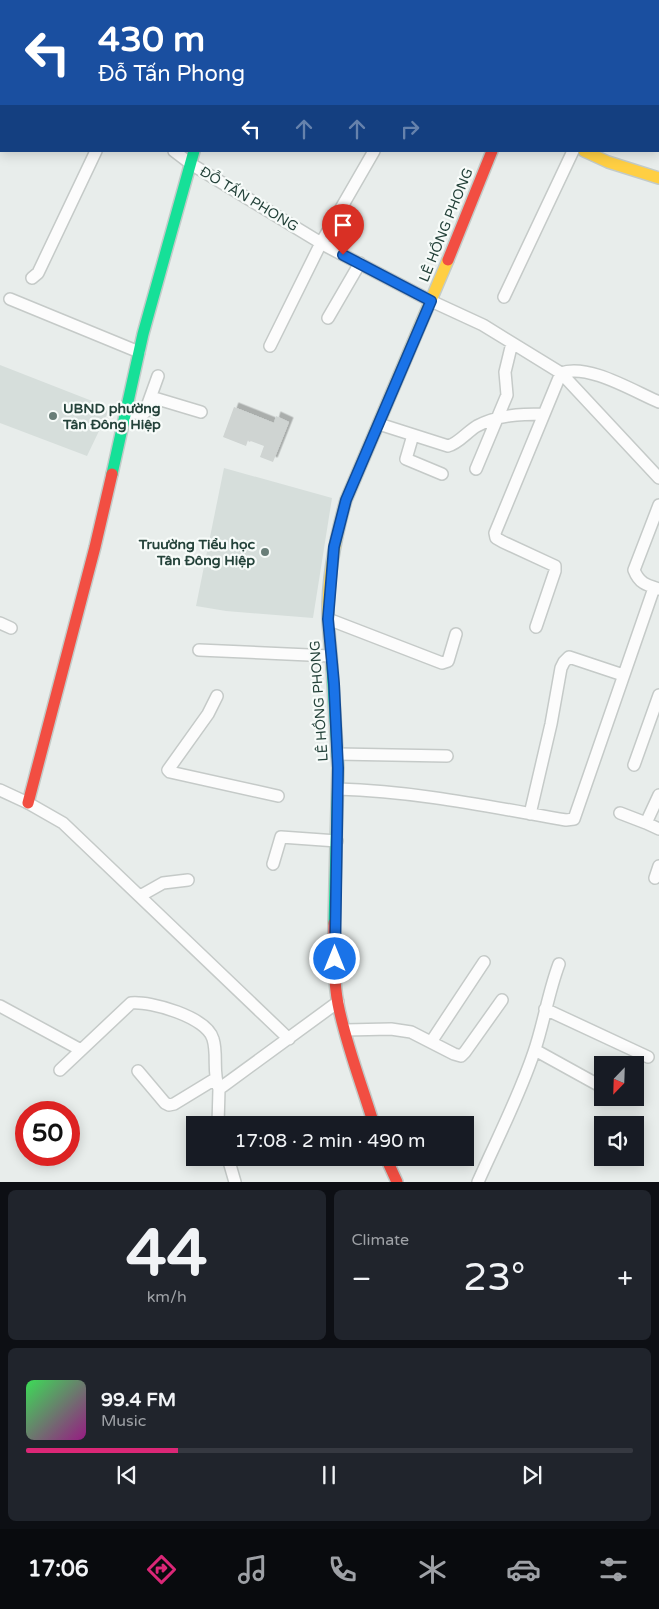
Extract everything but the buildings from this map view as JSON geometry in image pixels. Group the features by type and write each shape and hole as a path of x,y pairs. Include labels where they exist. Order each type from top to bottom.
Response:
{"main road":[{"path":"28,803 95,547 139,352 194,152"},
{"name":"LÊ HỒNG PHONG","path":"371,1116 338,1002 334,945 338,789 328,619 331,566 337,532 346,500 431,301 492,152"},
{"path":"586,152 608,162 659,178"},
{"path":"390,1166 397,1182"}],"street":[{"path":"32,278 38,272 96,152"},
{"name":"ĐỖ TẤN PHONG","path":"175,152 191,164 321,243 431,301 483,325 561,373 659,478"},
{"path":"270,346 321,243 373,152"},
{"path":"504,297 573,152"},
{"path":"328,318 360,263"},
{"path":"10,298 139,352"},
{"path":"476,469 507,395 505,372 512,343"},
{"path":"536,627 555,566 503,542 496,538 495,533 561,373 570,369 591,372 659,402"},
{"path":"126,412 143,414 145,412 158,376"},
{"path":"151,397 201,412"},
{"path":"378,424 448,446 453,445 468,432 497,418 510,415 544,414"},
{"path":"413,435 406,459 442,474"},
{"path":"338,789 452,800 566,820 574,819 623,675 657,589 644,584 637,578 634,570 659,504"},
{"path":"328,619 442,663 448,660 456,634"},
{"path":"199,650 331,656"},
{"path":"530,814 551,724 561,668 564,662 569,657 623,675"},
{"path":"634,765 659,695"},
{"path":"217,696 208,714 168,770 278,796"},
{"path":"337,754 447,756"},
{"path":"0,790 63,823 289,1039"},
{"path":"646,823 659,795"},
{"path":"620,812 659,829"},
{"path":"273,864 281,837 337,841"},
{"path":"140,896 163,882 188,880"},
{"path":"431,1042 484,962"},
{"path":"478,1182 526,1076 559,964"},
{"path":"345,1030 390,1029 411,1032 461,1056 502,1000"},
{"path":"138,1071 165,1103 169,1105 174,1104 217,1084 289,1039 338,1002"},
{"path":"60,1070 131,1003 149,1003 190,1018 208,1030 213,1039 218,1116"},
{"path":"0,1006 81,1050"},
{"path":"545,1009 648,1057"},
{"path":"535,1050 594,1083"},
{"path":"230,1166 235,1182"}],"shaded area":[{"name":"UBND phường Tân Đông Hiệp","path":"0,365 110,408 87,456 0,423"},
{"name":"Truường Tiểu học Tân Đông Hiệp","path":"224,468 332,498 313,618 226,611 196,606"}],"traffic: fast":[{"path":"112,474 143,334 194,152"},
{"path":"332,667 338,768 334,923"}],"traffic: slow":[{"path":"586,152 608,162 659,178"},
{"path":"332,667 328,620 330,574 338,529 346,500 448,260"}],"traffic: jam":[{"path":"448,260 492,152"},
{"path":"28,803 95,547 112,474"},
{"path":"334,923 336,994 341,1019 371,1116"},
{"path":"390,1166 397,1182"}],"place":[{"name":"UBND phường Tân Đông Hiệp","path":"53,416"},
{"name":"Truường Tiểu học Tân Đông Hiệp","path":"265,552"}],"route":[{"path":"335,959 338,768 334,684 328,619 334,547 346,500 431,301 343,255"}]}
